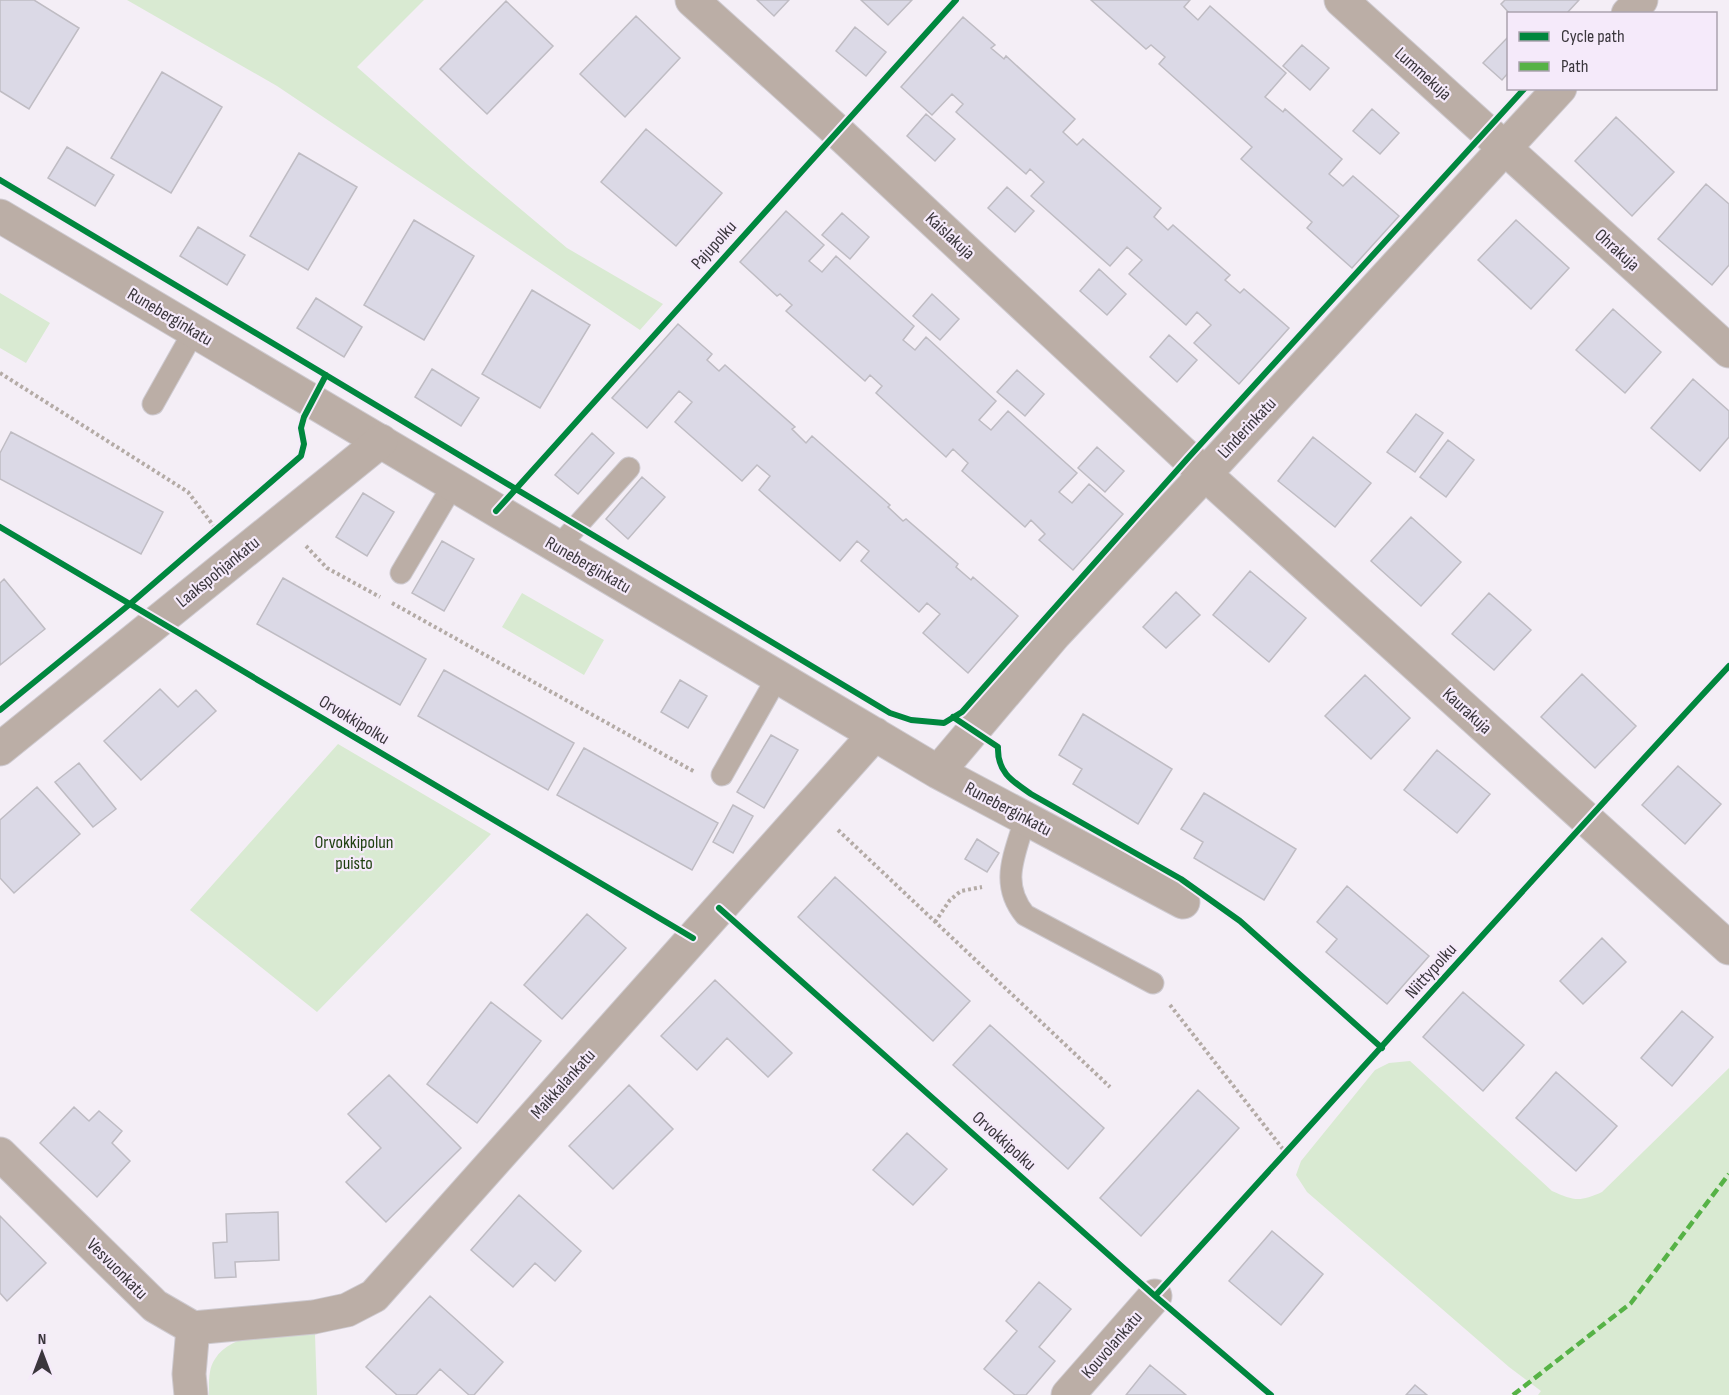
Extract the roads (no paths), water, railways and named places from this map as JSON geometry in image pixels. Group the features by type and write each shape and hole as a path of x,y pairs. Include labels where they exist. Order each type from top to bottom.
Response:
{"street":[{"name":"Kaislakuja","path":"692,0 837,131 1205,474"},
{"name":"Lummekuja","path":"1341,0 1506,148"},
{"path":"1630,12 1641,0"},
{"name":"Linderinkatu","path":"938,772 1054,635 1558,90"},
{"name":"Ohrakuja","path":"1506,148 1729,351"},
{"name":"Runeberginkatu","path":"0,216 938,772 1183,902"},
{"name":"Laakspohjankatu","path":"0,749 381,441"},
{"name":"Kaurakuja","path":"1205,474 1729,948"},
{"name":"Maikkalankatu","path":"193,1328 314,1317 346,1310 374,1296 875,734"},
{"name":"Vesvuonkatu","path":"0,1154 155,1306 193,1328"},
{"name":"Kouvolankatu","path":"1068,1395 1155,1296"},
{"path":"191,1395 189,1374 193,1328"}],"lane":[{"path":"153,404 194,331"},
{"path":"558,547 629,468"},
{"path":"400,573 453,485"},
{"path":"722,775 778,676"},
{"path":"1025,819 1010,881 1014,902 1024,915 1153,983"}],"park label":[{"name":"Orvokkipolun puisto","path":"354,852"}]}
